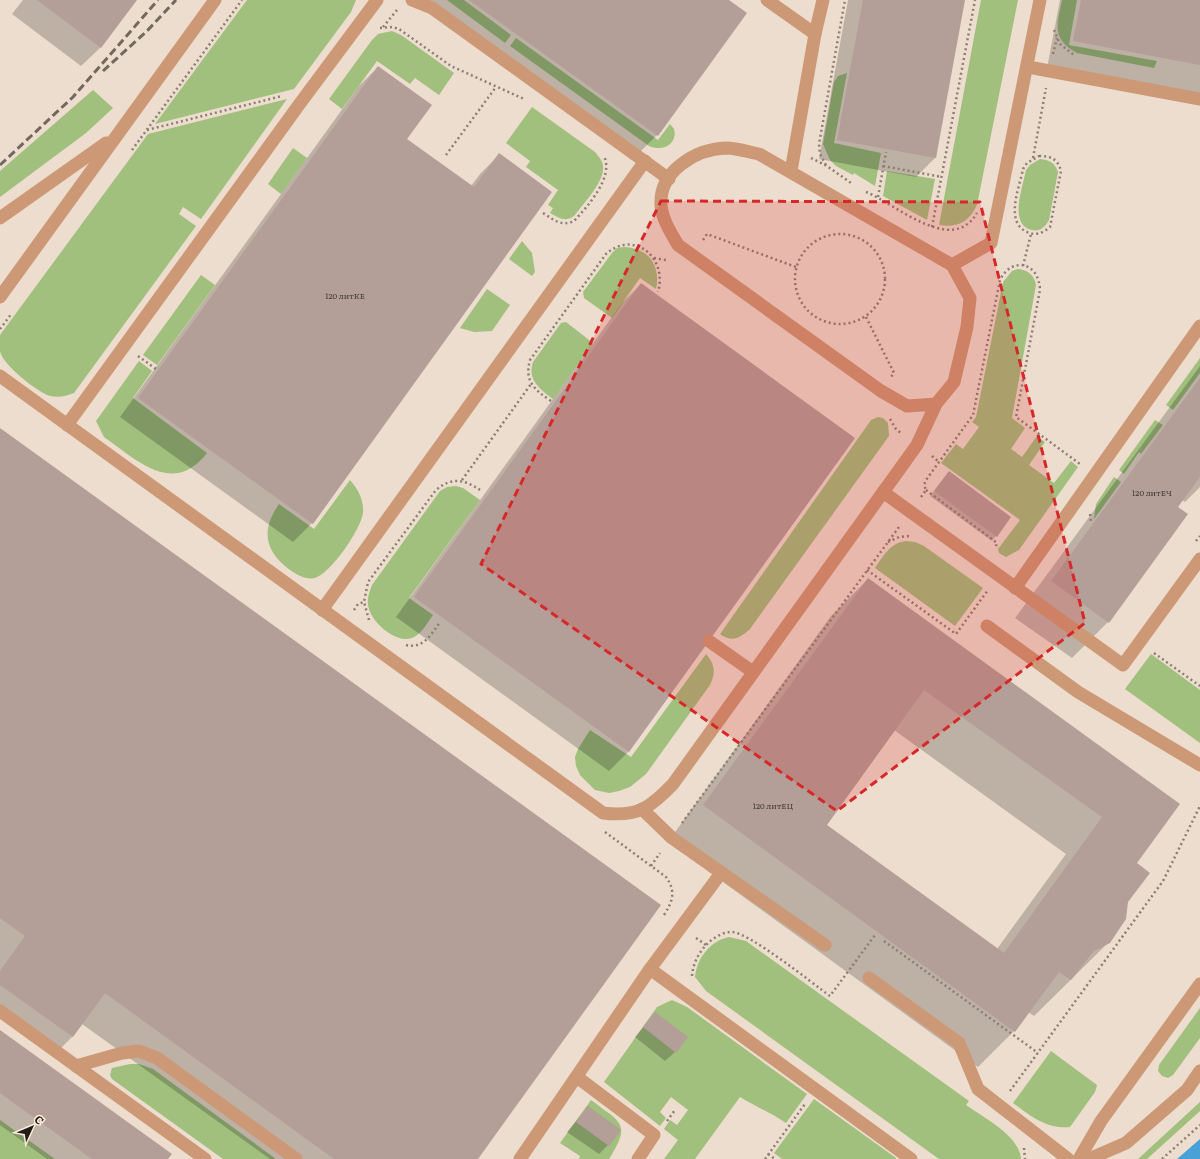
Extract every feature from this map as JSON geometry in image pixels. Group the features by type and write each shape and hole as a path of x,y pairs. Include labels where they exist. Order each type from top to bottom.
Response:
{"lane":[{"path":"0,297 215,0"},
{"path":"67,425 301,102 377,0"},
{"path":"412,0 432,8 669,179"},
{"path":"767,0 815,34"},
{"path":"791,171 815,34 823,0"},
{"path":"952,265 991,244 1028,67 1040,0"},
{"path":"1028,67 1200,99"},
{"path":"0,218 116,137"},
{"path":"0,376 602,813 623,815 642,809 659,799 673,784 917,445 936,404 954,382 967,328 970,298 952,265 791,171 759,154 726,148 700,153 680,164 665,185 661,205 669,231 678,244 692,256 881,391 907,406 936,404"},
{"path":"322,610 645,161"},
{"path":"1015,588 1200,326"},
{"path":"883,492 1122,665 1200,559"},
{"path":"987,626 1078,692 1200,765"},
{"path":"709,641 753,672"},
{"path":"642,809 672,838 825,945"},
{"path":"520,1159 650,969 721,873"},
{"path":"650,969 911,1159"},
{"path":"869,978 959,1043 978,1089 1068,1159"},
{"path":"1079,1159 1101,1121 1200,984"},
{"path":"0,1011 205,1159"},
{"path":"76,1066 122,1053 139,1052 157,1058 296,1159"},
{"path":"1089,1159 1126,1143 1186,1090 1200,1071"},
{"path":"577,1077 654,1135 638,1159"}],"path":[{"path":"826,166 820,154 819,144 846,0"},
{"path":"932,227 975,0"},
{"path":"375,31 383,27 400,5"},
{"path":"1054,23 1054,31 1057,38 1067,51 1076,56"},
{"path":"383,27 400,29 451,66 527,100"},
{"path":"1032,158 1046,156 1054,159 1059,164 1061,171 1050,227 1044,232 1030,234 1018,226 1014,213 1023,169 1032,158 1057,38"},
{"path":"446,155 496,87"},
{"path":"130,116 147,130 290,94 301,102"},
{"path":"543,213 560,224 567,225 574,222 580,216 603,182 606,173 605,156 592,145 602,131"},
{"path":"794,150 826,166 855,186"},
{"path":"878,196 886,152"},
{"path":"883,166 942,177"},
{"path":"860,188 878,196 932,227 947,230 959,229 968,224 978,211"},
{"path":"692,256 707,234 796,267"},
{"path":"834,234 847,234 859,238 870,245 878,254 883,265 885,276 881,300 866,317 853,323 840,325 826,323 814,316 804,307 797,295 795,281 796,267 801,255 810,245 821,238 834,234"},
{"path":"1024,266 1030,234"},
{"path":"551,401 537,391 531,384 528,369 530,360 601,260 612,248 620,244 638,246 654,258 659,266 661,275 658,292"},
{"path":"997,555 995,549 997,543 926,490 924,485 926,480 973,415 1000,280 1009,268 1016,265 1031,269 1037,275 1040,290 1016,417 1078,462 1081,466"},
{"path":"866,317 894,372 881,391"},
{"path":"134,362 142,349"},
{"path":"138,356 156,369"},
{"path":"462,480 531,384"},
{"path":"373,624 370,620 364,602 368,582 436,490 443,484 452,480 462,480 480,490"},
{"path":"651,866 926,490"},
{"path":"1196,542 1200,536"},
{"path":"867,570 956,634 989,588"},
{"path":"402,644 412,646 420,645 428,640 440,622"},
{"path":"1150,650 1200,686"},
{"path":"1000,1106 1163,881 1200,806"},
{"path":"694,982 691,978 692,968 696,958 706,945 723,933 733,932 749,937 830,996 875,934"},
{"path":"884,941 1038,1053"},
{"path":"765,1159 815,1090"},
{"path":"1162,1159 1200,1125"},
{"path":"768,1154 775,1159"}],"highlighted area":[{"path":"661,201 980,202 1085,623 837,811 481,564"}],"green space":[{"path":"247,0 356,0 351,12 294,89 155,124"},
{"path":"447,0 464,0 511,35 505,43"},
{"path":"981,0 1018,0 977,205 966,220 952,226 939,225"},
{"path":"1062,0 1077,0 1069,45 1157,61 1154,68 1077,53 1069,48 1063,42 1058,30"},
{"path":"392,31 401,35 454,73 439,95 415,78 410,84 377,61 342,109 329,99 372,40 378,34"},
{"path":"516,38 658,140 670,124 674,129 675,134 672,143 659,148 649,146 510,46"},
{"path":"847,73 834,143 881,153 875,186 854,173 853,175 836,166 830,160 823,144 834,82 838,76"},
{"path":"93,90 113,108 86,133 0,197 0,171"},
{"path":"287,99 201,219 183,207 179,214 196,226 74,393 56,397 50,396 37,389 13,370 2,357 0,351 0,335 148,134"},
{"path":"532,107 595,152 603,164 600,181 575,215 569,219 562,219 550,213 553,208 548,205 558,190 526,167 530,161 506,143"},
{"path":"293,148 307,158 281,194 268,184"},
{"path":"1040,159 1052,162 1058,172 1049,220 1042,228 1032,230 1025,227 1021,221 1019,213 1020,195 1026,170 1030,165"},
{"path":"887,171 935,179 927,220 883,196"},
{"path":"522,241 532,253 535,272 532,276 509,259"},
{"path":"617,248 633,248 640,251 651,260 657,273 656,289 640,278 612,318 584,298 583,292 612,253"},
{"path":"1018,269 1030,274 1034,278 1036,285 1012,418 1025,428 1011,449 1022,457 1037,436 1045,442 1029,465 1054,483 1071,461 1078,467 1019,550 1006,557 999,553 998,549 1020,520 941,463 956,444 963,449 979,427 972,422 976,417 1003,282 1012,271"},
{"path":"201,275 215,285 157,365 143,355"},
{"path":"487,289 510,305 492,331 474,332 460,328"},
{"path":"566,322 593,343 553,399 539,388 533,379 533,362 561,323"},
{"path":"1200,358 1200,373 1173,410 1166,405"},
{"path":"139,361 152,371 133,398 207,453 194,466 181,472 168,473 155,470 142,464 104,437 96,421"},
{"path":"878,417 883,418 888,423 889,436 750,629 743,635 736,638 732,639 724,637 720,634 871,420"},
{"path":"1155,420 1163,425 1141,454 1139,452 1124,474 1119,470"},
{"path":"1114,477 1121,482 1094,519 1096,504"},
{"path":"350,480 356,487 363,504 363,513 357,529 337,559 322,574 315,578 305,578 296,574 281,563 270,548 268,531 269,523 273,514 279,504 314,529"},
{"path":"456,486 463,488 480,500 409,598 433,615 419,634 412,638 399,638 386,631 371,615 368,597 372,585 440,491 447,487"},
{"path":"900,542 915,542 924,546 983,588 955,626 875,568 892,547"},
{"path":"706,654 714,669 710,685 646,774 630,787 619,791 609,793 595,790 580,775 576,766 575,757 578,749 590,730 631,757"},
{"path":"1151,654 1200,690 1200,743 1125,689"},
{"path":"729,937 746,941 969,1101 966,1105 991,1121 1014,1142 1019,1150 1021,1159 939,1159 706,991 695,977 698,963 710,946"},
{"path":"672,1000 687,1007 807,1094 786,1123 740,1097 695,1159 664,1159 678,1140 664,1129 670,1120 677,1125 688,1110 671,1097 660,1112 666,1118 660,1126 604,1082 657,1007"},
{"path":"1200,1008 1200,1038 1173,1075 1168,1078 1162,1076 1158,1071 1159,1065"},
{"path":"1051,1051 1097,1085 1095,1092 1070,1127 1046,1124 1039,1121 1013,1103"},
{"path":"130,1064 139,1064 153,1069 276,1159 223,1159 112,1079 110,1075 112,1068"},
{"path":"814,1099 896,1159 782,1159 774,1153"},
{"path":"591,1100 616,1119 620,1125 620,1138 609,1159 579,1159 580,1156 560,1143"},
{"path":"1200,1102 1200,1111 1147,1159 1138,1159"},
{"path":"0,1120 55,1159 0,1159"}],"water":[{"path":"1200,1139 1200,1159 1177,1159"}],"building":[{"path":"37,0 137,0 101,48"},
{"path":"469,0 729,0 747,13 658,136"},
{"path":"863,0 965,0 936,158 837,140"},
{"path":"1081,0 1200,0 1200,65 1073,41"},
{"path":"378,66 432,105 407,139 474,187 499,153 552,192 313,524 138,398"},
{"path":"641,283 855,438 629,752 414,597"},
{"path":"1200,378 1200,477 1178,507 1188,514 1109,623 1051,581"},
{"path":"0,428 661,905 478,1159 334,1159 105,993 73,1037 0,985 0,971 25,936 0,918"},
{"path":"949,471 1011,517 997,537 934,491"},
{"path":"868,578 1180,804 1137,863 1150,873 1128,902 1126,919 1110,943 1094,951 1071,980 1059,972 1015,1032 703,805","holes":["924,690 1102,817 1004,953 827,825"]},
{"path":"655,1012 688,1037 676,1053 643,1027"},
{"path":"0,1030 172,1154 168,1159 92,1159 0,1093"},
{"path":"588,1106 621,1130 609,1146 576,1122"}],"railway":[{"path":"0,165 73,97 158,0"},
{"path":"103,71 147,31 176,0"}]}
